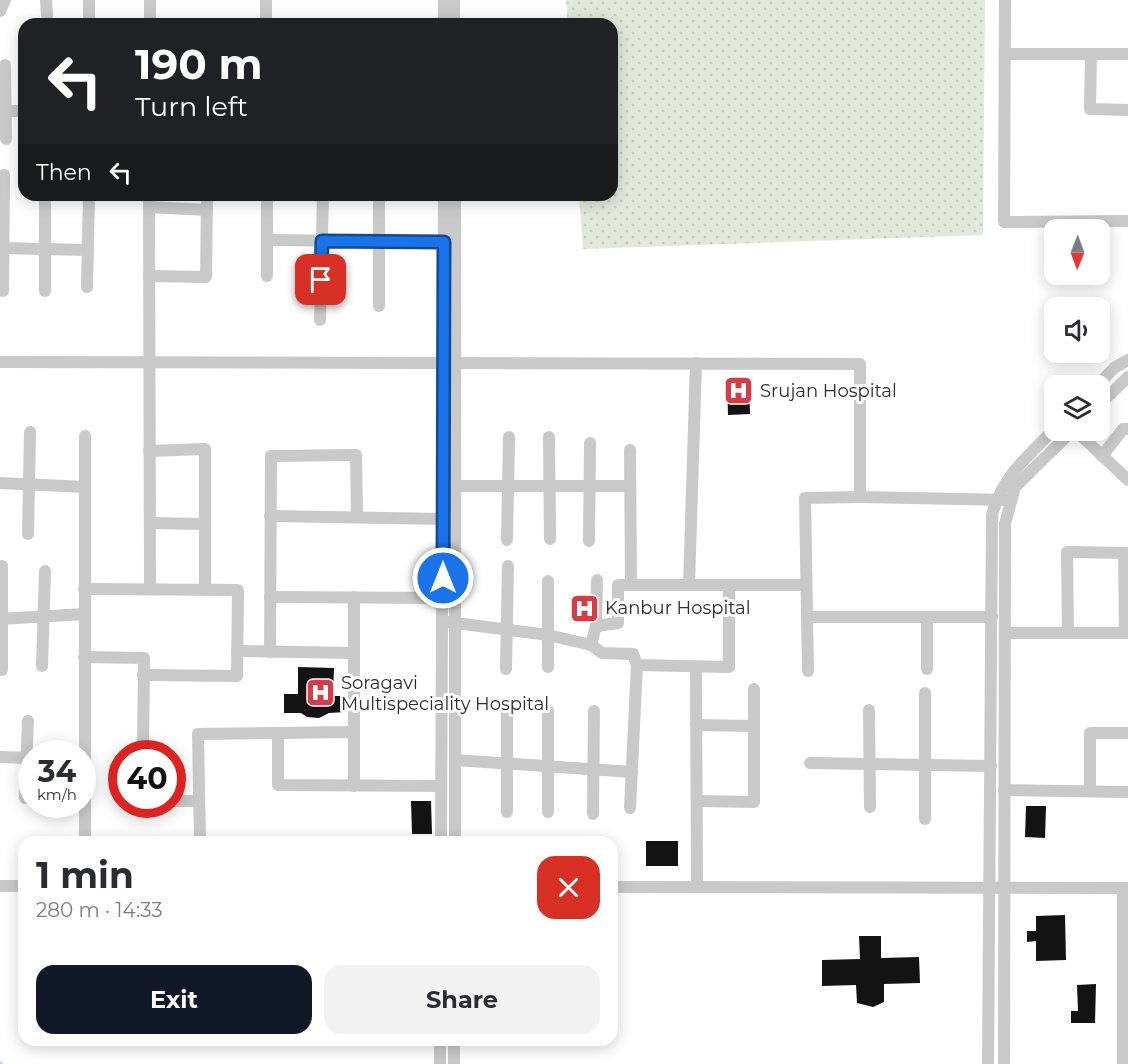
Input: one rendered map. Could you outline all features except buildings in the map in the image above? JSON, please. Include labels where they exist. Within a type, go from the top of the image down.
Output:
[{"type":"street","points":[[0,11],[5,0]]},
{"type":"street","points":[[46,0],[47,15]]},
{"type":"street","points":[[89,0],[89,18]]},
{"type":"street","points":[[150,0],[150,18]]},
{"type":"street","points":[[266,0],[266,18]]},
{"type":"street","points":[[444,0],[444,18]]},
{"type":"street","points":[[454,0],[454,18]]},
{"type":"street","points":[[1005,0],[1004,222],[1128,221]]},
{"type":"street","points":[[1005,54],[1128,54]]},
{"type":"street","points":[[1091,54],[1090,109],[1128,110]]},
{"type":"street","points":[[5,65],[3,111],[6,139]]},
{"type":"street","points":[[3,291],[4,175]]},
{"type":"street","points":[[45,201],[45,291]]},
{"type":"street","points":[[87,287],[89,201]]},
{"type":"street","points":[[150,589],[149,201],[207,210]]},
{"type":"street","points":[[149,276],[206,277],[207,201]]},
{"type":"street","points":[[267,201],[267,276]]},
{"type":"street","points":[[320,320],[323,201]]},
{"type":"street","points":[[379,201],[379,306]]},
{"type":"street","points":[[444,201],[456,486],[455,836]]},
{"type":"street","points":[[441,836],[444,519],[455,201]]},
{"type":"street","points":[[267,240],[444,242]]},
{"type":"street","points":[[2,248],[88,250]]},
{"type":"street","points":[[1107,375],[1128,360]]},
{"type":"street","points":[[0,362],[860,364],[860,497]]},
{"type":"street","points":[[689,585],[696,363]]},
{"type":"street","points":[[1110,394],[1128,377]]},
{"type":"street","points":[[1102,456],[1123,429],[1128,429]]},
{"type":"street","points":[[28,534],[30,432]]},
{"type":"street","points":[[84,740],[85,436]]},
{"type":"street","points":[[507,540],[509,437]]},
{"type":"street","points":[[549,437],[550,539]]},
{"type":"street","points":[[988,1064],[992,515],[996,500],[1007,478],[1044,439]]},
{"type":"street","points":[[1004,1064],[1005,524],[1015,487],[1063,441]]},
{"type":"street","points":[[1086,441],[1128,480]]},
{"type":"street","points":[[589,541],[590,442]]},
{"type":"street","points":[[149,451],[205,449],[205,590]]},
{"type":"street","points":[[630,450],[631,585]]},
{"type":"street","points":[[270,652],[271,456],[356,455],[357,517]]},
{"type":"street","points":[[0,483],[85,487]]},
{"type":"street","points":[[456,486],[630,486]]},
{"type":"street","points":[[808,670],[805,498],[1010,500]]},
{"type":"street","points":[[270,516],[444,519]]},
{"type":"street","points":[[150,523],[205,524]]},
{"type":"street","points":[[1005,633],[1068,633],[1126,633],[1126,553],[1067,552],[1068,633]]},
{"type":"street","points":[[2,566],[2,670]]},
{"type":"street","points":[[506,669],[508,566]]},
{"type":"street","points":[[42,666],[45,571]]},
{"type":"street","points":[[591,645],[596,626],[597,580]]},
{"type":"street","points":[[548,581],[548,667]]},
{"type":"street","points":[[596,626],[618,624],[618,585],[806,585]]},
{"type":"street","points":[[637,665],[729,667],[729,585]]},
{"type":"street","points":[[84,589],[238,590],[237,676],[143,675]]},
{"type":"street","points":[[270,597],[443,598]]},
{"type":"street","points":[[354,597],[354,786]]},
{"type":"street","points":[[1,618],[84,614]]},
{"type":"street","points":[[807,617],[992,617]]},
{"type":"street","points":[[927,617],[927,669]]},
{"type":"street","points":[[443,622],[548,635],[591,645],[602,653],[633,654],[637,665],[630,808]]},
{"type":"street","points":[[237,651],[354,653]]},
{"type":"street","points":[[84,657],[144,658],[143,740]]},
{"type":"street","points":[[696,667],[697,887]]},
{"type":"street","points":[[697,801],[754,802],[754,689]]},
{"type":"street","points":[[925,693],[925,819]]},
{"type":"street","points":[[507,704],[507,812]]},
{"type":"street","points":[[869,710],[870,807]]},
{"type":"street","points":[[548,711],[548,812]]},
{"type":"street","points":[[593,814],[594,711]]},
{"type":"street","points":[[27,721],[28,740]]},
{"type":"street","points":[[696,725],[754,726]]},
{"type":"street","points":[[200,836],[198,734],[354,732]]},
{"type":"street","points":[[278,733],[278,785],[441,786]]},
{"type":"street","points":[[1090,791],[1090,733],[1128,733]]},
{"type":"street","points":[[0,757],[18,758]]},
{"type":"street","points":[[455,760],[632,772]]},
{"type":"street","points":[[810,763],[991,766]]},
{"type":"street","points":[[1004,790],[1128,792]]},
{"type":"street","points":[[186,801],[199,801]]},
{"type":"street","points":[[85,818],[85,836]]},
{"type":"street","points":[[0,886],[18,886]]},
{"type":"street","points":[[618,887],[1125,888],[1124,1064]]},
{"type":"street","points":[[440,1046],[440,1064]]},
{"type":"street","points":[[454,1046],[454,1064]]},
{"type":"shaded area","points":[[566,0],[985,0],[983,235],[583,249],[579,201],[618,201],[618,18],[568,18]]},
{"type":"place","name":"Srujan Hospital","points":[[739,391]]},
{"type":"place","name":"Kanbur Hospital","points":[[584,608]]},
{"type":"place","name":"Soragavi Multispeciality Hospital","points":[[320,693]]},
{"type":"route","points":[[321,280],[322,241],[444,242],[443,578]]}]
